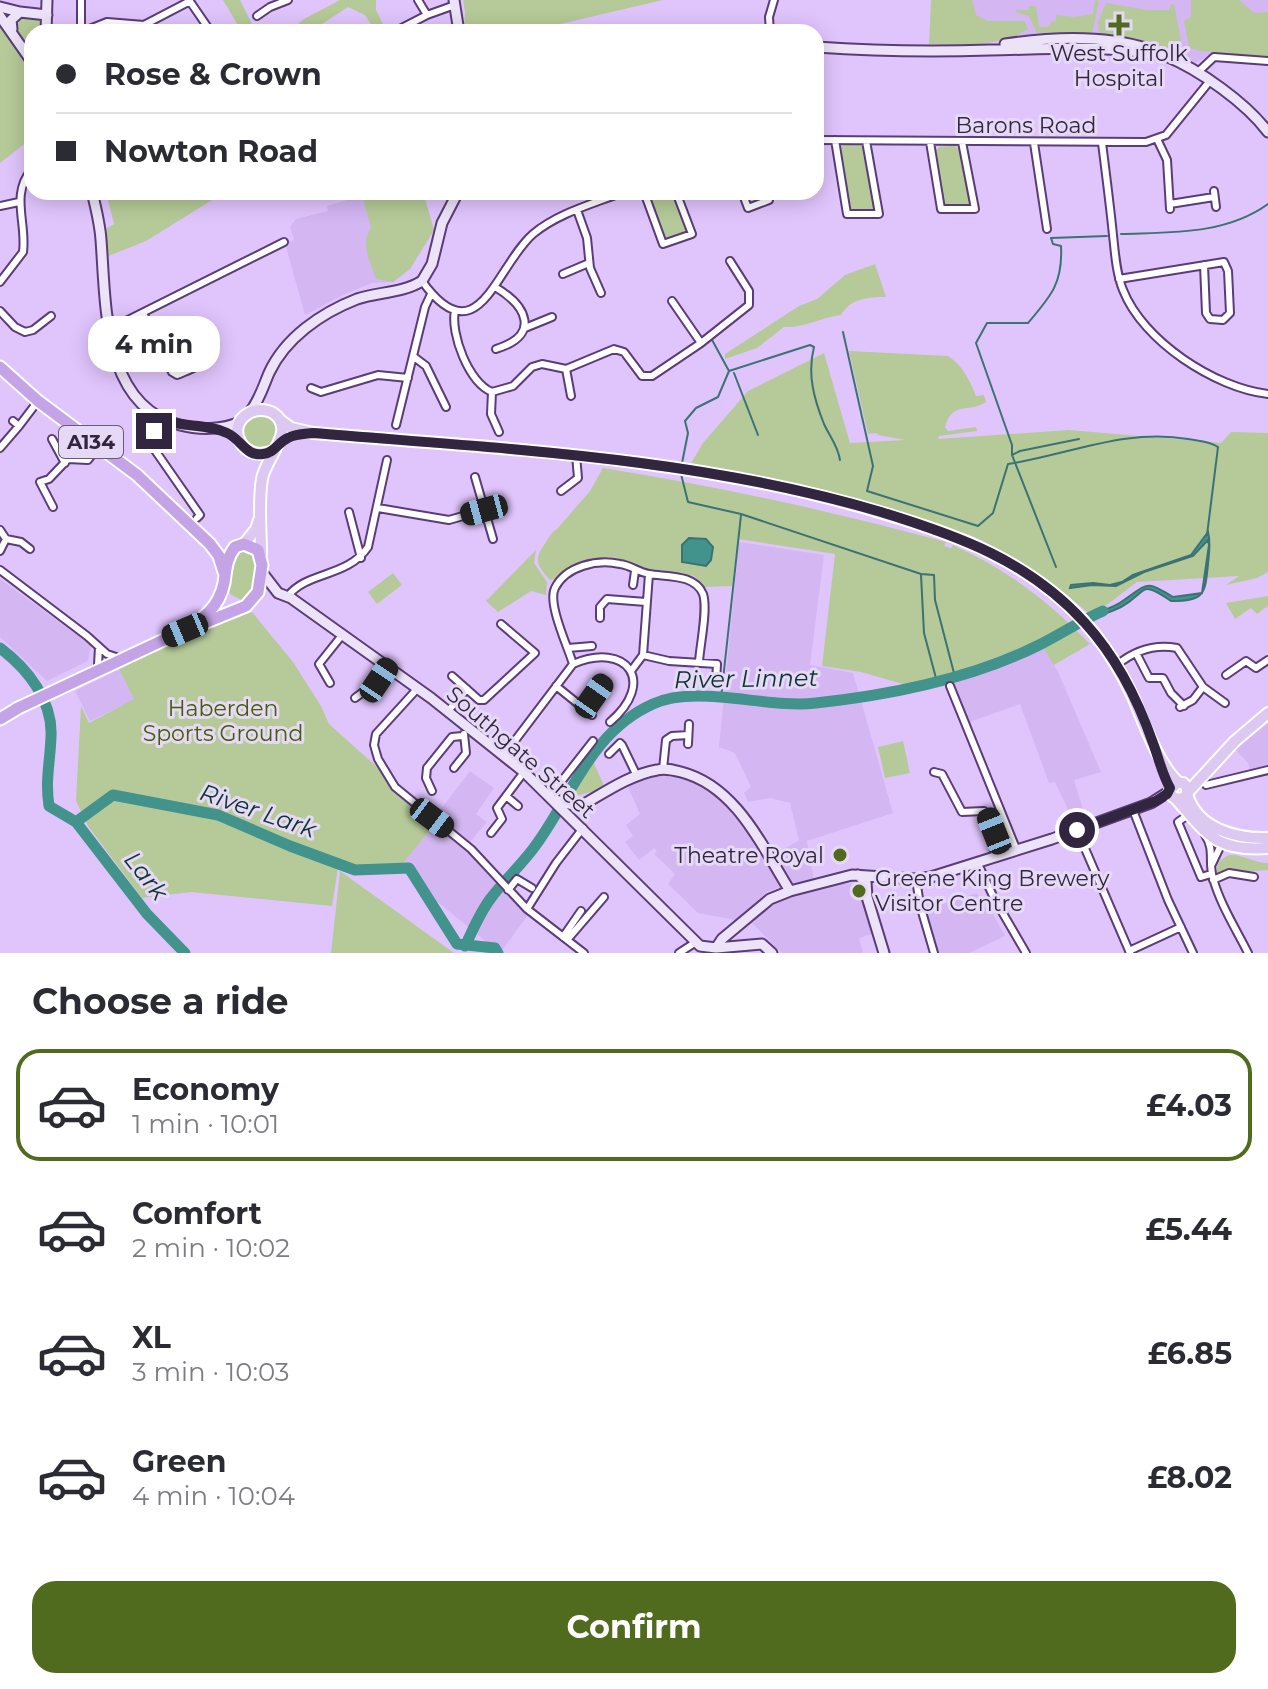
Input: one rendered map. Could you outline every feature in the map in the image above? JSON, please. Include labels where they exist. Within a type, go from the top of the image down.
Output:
[{"type":"highway","name":"A134","points":[[0,367],[38,401],[137,475],[182,517],[216,552],[224,577]]},
{"type":"highway","name":"A134","points":[[182,517],[219,543],[239,545]]},
{"type":"highway","points":[[0,718],[185,630],[229,615],[254,599],[261,571],[261,554],[254,547],[239,545],[209,614],[185,630]]},
{"type":"highway","points":[[224,577],[230,599],[239,603],[254,599]]},
{"type":"highway","points":[[51,692],[98,665],[170,637]]},
{"type":"main road","points":[[261,481],[238,437],[240,422],[250,412],[258,410],[276,417],[291,428],[313,433],[576,455],[681,468],[836,499],[970,541],[1024,572],[1063,600],[1088,626],[1117,665],[1188,815],[1204,833],[1222,843],[1245,848],[1268,848]]},
{"type":"main road","points":[[261,554],[261,481],[265,464],[278,446],[283,431],[276,417]]},
{"type":"main road","points":[[245,448],[267,454],[290,436],[313,433]]},
{"type":"main road","points":[[239,545],[256,529],[261,514]]},
{"type":"main road","points":[[1178,791],[1268,713]]},
{"type":"main road","points":[[1178,791],[1206,820],[1232,836],[1268,838]]},
{"type":"street","points":[[46,24],[47,0]]},
{"type":"street","points":[[81,0],[82,24]]},
{"type":"street","points":[[257,16],[269,3],[288,0]]},
{"type":"street","points":[[418,0],[427,15]]},
{"type":"street","points":[[769,24],[774,0]]},
{"type":"street","points":[[146,24],[189,1],[205,24]]},
{"type":"street","points":[[410,24],[454,3],[458,24]]},
{"type":"street","points":[[0,7],[47,15]]},
{"type":"street","points":[[15,36],[11,20],[20,12]]},
{"type":"street","points":[[0,16],[24,46]]},
{"type":"street","points":[[102,24],[132,24]]},
{"type":"street","points":[[824,47],[974,50],[1033,40],[1135,44],[1169,57],[1197,73],[1240,103],[1268,132]]},
{"type":"street","points":[[1197,73],[1214,57],[1268,61]]},
{"type":"street","points":[[1209,82],[1172,128],[1157,139],[1167,160],[1170,206],[1214,194],[1216,207]]},
{"type":"street","name":"Barons Road","points":[[824,140],[1102,143],[1157,139]]},
{"type":"street","points":[[835,140],[843,214],[882,214],[866,141]]},
{"type":"street","points":[[930,142],[938,209],[977,209],[962,142]]},
{"type":"street","points":[[1034,143],[1049,224]]},
{"type":"street","points":[[1102,143],[1119,279],[1135,312],[1189,364],[1226,384],[1268,394]]},
{"type":"street","points":[[0,282],[23,252],[19,202],[24,181]]},
{"type":"street","points":[[94,200],[100,231],[108,330],[119,367],[133,391],[160,419],[187,427],[227,428],[240,422]]},
{"type":"street","points":[[250,412],[266,385],[268,375],[296,335],[320,317],[360,298],[422,281],[432,264],[442,223],[454,200]]},
{"type":"street","points":[[422,281],[431,294],[455,310],[463,311],[483,303],[512,257],[533,234],[545,225],[603,200]]},
{"type":"street","points":[[646,200],[660,245],[694,233],[680,200]]},
{"type":"street","points":[[743,200],[745,210],[765,200]]},
{"type":"street","points":[[0,206],[19,202]]},
{"type":"street","points":[[577,210],[587,238],[589,263],[601,293]]},
{"type":"street","points":[[108,330],[284,242]]},
{"type":"street","points":[[455,310],[454,331],[473,377],[485,390],[492,392],[513,386],[532,367],[542,364],[566,369],[618,349],[624,352],[642,376],[648,377],[701,343],[750,303],[749,291],[730,261]]},
{"type":"street","points":[[1119,279],[1221,261],[1227,265],[1230,313],[1223,320],[1210,319],[1206,313],[1204,265]]},
{"type":"street","points":[[563,274],[589,263]]},
{"type":"street","points":[[495,287],[516,300],[525,328]]},
{"type":"street","points":[[396,425],[425,307],[431,294]]},
{"type":"street","points":[[672,301],[701,343]]},
{"type":"street","points":[[0,311],[15,327],[25,332],[33,330],[46,317]]},
{"type":"street","points":[[143,313],[172,372],[177,375],[209,359],[214,351]]},
{"type":"street","points":[[496,349],[519,339],[525,328],[552,317]]},
{"type":"street","points":[[111,341],[130,321]]},
{"type":"street","points":[[414,357],[426,366],[446,407]]},
{"type":"street","points":[[566,369],[571,396]]},
{"type":"street","points":[[311,388],[321,392],[378,375],[408,378]]},
{"type":"street","points":[[266,385],[276,417]]},
{"type":"street","points":[[492,392],[489,406],[499,432]]},
{"type":"street","points":[[0,448],[16,423],[38,401]]},
{"type":"street","points":[[160,419],[152,446],[195,506],[200,515],[197,518]]},
{"type":"street","points":[[213,428],[233,436],[245,448]]},
{"type":"street","points":[[52,439],[65,463]]},
{"type":"street","points":[[53,507],[40,482],[49,479],[68,459],[88,460],[98,447]]},
{"type":"street","points":[[561,491],[578,478],[576,455]]},
{"type":"street","points":[[254,599],[283,594],[348,567],[361,558],[368,547],[387,460]]},
{"type":"street","points":[[475,477],[493,539]]},
{"type":"street","points":[[378,508],[449,520],[484,510]]},
{"type":"street","points":[[349,512],[361,558]]},
{"type":"street","points":[[0,530],[6,539],[21,542],[30,549]]},
{"type":"street","points":[[0,551],[6,539]]},
{"type":"street","points":[[573,664],[552,602],[555,588],[577,568],[603,562],[623,564],[649,574],[690,580],[697,585],[703,595],[697,673]]},
{"type":"street","points":[[0,570],[107,654],[116,657]]},
{"type":"street","name":"Southgate Street","points":[[261,571],[283,594],[388,666],[448,711],[466,732],[504,755],[524,772],[696,942],[703,947],[721,947]]},
{"type":"street","points":[[633,585],[635,571]]},
{"type":"street","points":[[631,671],[643,655],[649,574]]},
{"type":"street","points":[[600,618],[600,607],[607,599],[646,602]]},
{"type":"street","points":[[452,676],[479,700],[486,700],[510,674],[525,665],[535,653],[501,624]]},
{"type":"street","points":[[330,683],[319,664],[343,634]]},
{"type":"street","points":[[568,648],[592,646]]},
{"type":"street","points":[[98,665],[99,647]]},
{"type":"street","points":[[1117,665],[1136,653],[1161,647],[1177,648],[1203,687],[1225,703]]},
{"type":"street","points":[[1136,653],[1149,678],[1163,678],[1182,707],[1203,691],[1203,687]]},
{"type":"street","points":[[643,655],[669,661],[717,664],[716,682]]},
{"type":"street","points":[[504,755],[573,664],[587,658],[604,656],[618,660],[631,671],[635,682],[629,703],[610,722]]},
{"type":"street","points":[[1226,675],[1246,661],[1256,668],[1268,660]]},
{"type":"street","points":[[355,698],[379,680],[388,666]]},
{"type":"street","points":[[584,709],[603,682]]},
{"type":"street","points":[[556,686],[592,715]]},
{"type":"street","points":[[950,686],[1017,851]]},
{"type":"street","points":[[417,689],[379,729],[374,739],[382,769],[395,787],[471,849],[527,909],[584,953]]},
{"type":"street","points":[[448,711],[467,689]]},
{"type":"street","points":[[688,744],[689,724]]},
{"type":"street","points":[[432,791],[426,778],[427,768],[452,737],[466,732],[467,750],[454,768]]},
{"type":"street","points":[[663,769],[666,740],[672,736],[688,735]]},
{"type":"street","points":[[593,741],[557,802],[579,807],[637,776],[663,769],[694,776],[720,791],[736,806],[790,891]]},
{"type":"street","points":[[609,754],[620,743],[637,776]]},
{"type":"street","points":[[1206,785],[1238,780],[1268,770]]},
{"type":"street","points":[[491,833],[502,819],[497,808],[524,772]]},
{"type":"street","points":[[934,772],[942,774],[962,812],[984,811],[987,814],[994,831],[991,842],[996,858]]},
{"type":"street","points":[[721,947],[745,919],[770,899],[790,891],[879,876],[916,879],[978,864],[1133,810],[1178,791]]},
{"type":"street","points":[[506,796],[518,806]]},
{"type":"street","points":[[527,909],[580,825],[579,807]]},
{"type":"street","points":[[1133,810],[1168,900],[1193,953]]},
{"type":"street","points":[[1188,815],[1178,822],[1201,877],[1229,873],[1254,877]]},
{"type":"street","points":[[1206,820],[1209,829],[1220,835],[1222,843],[1212,874]]},
{"type":"street","points":[[1077,830],[1128,952],[1181,927]]},
{"type":"street","points":[[1204,833],[1213,849],[1212,874],[1248,953]]},
{"type":"street","points":[[1217,857],[1245,848]]},
{"type":"street","points":[[978,864],[1026,953]]},
{"type":"street","points":[[508,890],[517,879],[532,888]]},
{"type":"street","points":[[862,879],[884,953]]},
{"type":"street","points":[[916,879],[934,953]]},
{"type":"street","points":[[565,939],[604,897]]},
{"type":"street","points":[[565,939],[581,911]]},
{"type":"street","points":[[679,953],[696,942]]},
{"type":"street","points":[[721,947],[762,944],[772,953]]},
{"type":"shaded area","name":"West Suffolk Hospital","points":[[964,0],[1268,0],[1268,58],[1211,54],[1194,64],[1136,39],[1099,34],[1024,36],[973,46]]},
{"type":"shaded area","points":[[347,200],[425,200],[434,230],[410,269],[393,282],[372,283],[305,315],[285,243],[294,240],[290,227],[296,219],[328,211],[327,206]]},
{"type":"shaded area","points":[[1208,532],[1209,545],[1208,540],[1193,556],[1144,572],[1116,586],[1070,588],[1071,585],[1122,582],[1133,575],[1191,555]]},
{"type":"shaded area","points":[[689,538],[706,539],[713,547],[711,560],[706,566],[682,562],[682,545]]},
{"type":"shaded area","points":[[739,542],[824,555],[810,665],[853,673],[893,813],[807,841],[814,881],[797,886],[784,875],[773,856],[799,840],[790,803],[770,798],[748,802],[744,793],[751,787],[735,753],[719,747]]},
{"type":"shaded area","points":[[1209,545],[1206,582],[1202,592]]},
{"type":"shaded area","points":[[0,579],[91,645],[88,661],[47,681],[0,637]]},
{"type":"shaded area","points":[[1148,586],[1173,597],[1202,593],[1191,599],[1171,601],[1148,589],[1117,609],[1092,618],[1089,615],[1116,605]]},
{"type":"shaded area","points":[[1040,640],[1059,674],[1101,772],[1074,780],[1085,816],[1073,820],[1055,782],[1049,783],[1020,704],[967,723],[951,675]]},
{"type":"shaded area","points":[[119,669],[135,699],[90,721],[75,691]]},
{"type":"shaded area","points":[[1268,723],[1268,766],[1250,770],[1248,763],[1235,749]]},
{"type":"shaded area","points":[[470,771],[494,788],[476,814],[487,822],[469,843],[435,817]]},
{"type":"shaded area","points":[[662,775],[687,777],[713,791],[739,816],[780,888],[768,891],[736,920],[698,913],[668,884],[675,874],[654,854],[657,851],[654,848],[639,860],[625,842],[633,836],[626,825],[640,814],[627,785]]},
{"type":"shaded area","points":[[435,824],[473,856],[528,915],[500,953],[428,894],[413,868],[400,867]]},
{"type":"shaded area","points":[[862,883],[875,933],[859,938],[863,953],[782,953],[749,920],[792,893],[825,885]]},
{"type":"shaded area","points":[[977,893],[985,908],[989,907],[1005,936],[969,953],[938,953],[924,910]]},
{"type":"green space","points":[[223,0],[240,0],[252,24],[237,24]]},
{"type":"green space","points":[[340,0],[376,0],[376,10],[383,24],[371,24],[365,15],[348,7],[322,24],[298,24]]},
{"type":"green space","points":[[463,0],[663,0],[560,24],[464,24]]},
{"type":"green space","points":[[931,0],[972,0],[976,15],[988,21],[1024,21],[1028,29],[993,42],[929,44]]},
{"type":"green space","points":[[1095,0],[1099,1],[1092,34],[1037,33],[1029,16],[1015,12],[1036,6],[1039,27],[1048,27],[1056,21],[1056,15],[1074,17],[1093,14]]},
{"type":"green space","points":[[1191,0],[1239,0],[1254,13],[1268,12],[1268,57],[1189,48],[1184,20],[1191,17]]},
{"type":"green space","points":[[1106,3],[1148,10],[1169,10],[1174,4],[1181,41],[1178,54],[1137,39],[1099,34],[1098,22]]},
{"type":"green space","points":[[21,16],[37,18],[42,24],[24,24],[24,39],[15,29],[14,22]]},
{"type":"green space","points":[[0,25],[24,60],[24,144],[0,163]]},
{"type":"green space","points":[[843,145],[860,145],[865,149],[875,206],[872,211],[849,210],[839,149]]},
{"type":"green space","points":[[954,145],[962,152],[971,201],[967,206],[943,203],[935,152],[939,147]]},
{"type":"green space","points":[[108,200],[212,200],[146,241],[106,257],[104,230],[114,224]]},
{"type":"green space","points":[[363,200],[425,200],[434,230],[410,269],[393,282],[376,279],[367,252],[366,241],[371,228]]},
{"type":"green space","points":[[650,200],[677,200],[687,233],[665,241]]},
{"type":"green space","points":[[875,264],[886,297],[860,300],[849,305],[841,315],[784,327],[757,348],[725,359],[725,354],[799,306],[817,299],[845,275]]},
{"type":"green space","points":[[849,351],[948,356],[958,364],[976,396],[984,395],[986,402],[956,410],[945,427],[948,431],[976,427],[977,431],[939,436],[938,439],[1069,430],[1221,443],[1231,432],[1268,433],[1268,572],[1257,578],[1226,585],[1239,576],[1137,582],[1092,616],[1034,571],[970,535],[785,481],[690,465],[703,443],[748,391],[824,353],[850,443],[905,440],[877,433],[868,434]]},
{"type":"green space","points":[[260,416],[272,421],[277,433],[272,445],[260,450],[248,445],[243,433],[248,421]]},
{"type":"green space","points":[[603,468],[776,500],[946,542],[944,546],[951,548],[953,545],[972,554],[1026,588],[1090,644],[1054,665],[1039,641],[949,675],[906,685],[861,672],[822,666],[835,554],[738,539],[732,586],[703,587],[694,576],[651,570],[608,557],[550,580],[538,563],[541,550],[551,534],[590,491]]},
{"type":"green space","points":[[536,550],[534,563],[547,582],[546,595],[531,591],[498,612],[486,601]]},
{"type":"green space","points":[[245,551],[257,560],[253,593],[241,600],[230,594],[228,577],[236,554]]},
{"type":"green space","points":[[393,573],[402,585],[377,604],[368,592]]},
{"type":"green space","points":[[1268,596],[1268,606],[1257,614],[1251,608],[1235,619],[1226,603]]},
{"type":"green space","name":"Haberden Sports Ground","points":[[252,612],[293,662],[329,724],[376,766],[396,792],[435,824],[400,867],[354,867],[291,845],[290,848],[338,868],[332,906],[191,892],[142,898],[88,826],[76,801],[81,706],[89,723],[134,699],[119,669],[178,639]]},
{"type":"green space","points":[[903,741],[910,773],[885,778],[878,747]]},
{"type":"green space","points":[[592,759],[605,788],[576,796],[570,790]]},
{"type":"green space","points":[[1229,855],[1268,863],[1268,870],[1217,874],[1219,862]]},
{"type":"green space","points":[[340,871],[454,953],[331,953]]},
{"type":"waterway","points":[[1121,234],[1216,227],[1268,204]]},
{"type":"waterway","points":[[1056,567],[1012,455],[1012,445],[976,343],[987,323],[1028,323],[1049,297],[1058,280],[1061,259],[1061,246],[1053,244],[1051,238],[1107,236]]},
{"type":"waterway","points":[[843,332],[873,466],[867,491],[978,526],[993,513],[1008,464],[1119,440],[1142,437],[1188,439],[1218,447],[1207,535]]},
{"type":"waterway","points":[[711,338],[729,371]]},
{"type":"waterway","points":[[682,463],[688,433],[685,421],[696,408],[718,397],[729,371],[810,345],[814,347],[811,377],[815,396],[840,460]]},
{"type":"waterway","points":[[734,373],[758,435]]},
{"type":"waterway","points":[[1012,455],[1079,439]]},
{"type":"waterway","points":[[681,474],[688,502],[741,514],[921,574],[934,575],[935,600],[955,677]]},
{"type":"waterway","points":[[721,698],[741,515]]},
{"type":"waterway","points":[[921,575],[924,633],[937,682]]},
{"type":"waterway","name":"River Linnet","points":[[465,946],[487,903],[533,850],[599,747],[614,730],[653,704],[690,696],[816,703],[901,690],[958,676],[1013,657],[1103,611]]},
{"type":"waterway","name":"River Lark","points":[[0,648],[29,676],[48,711],[51,724],[49,806],[76,822],[113,795],[218,815],[355,870],[409,868],[457,944],[495,948],[498,953]]},
{"type":"waterway","name":"Lark","points":[[76,822],[147,914],[185,953]]},
{"type":"place","name":"West Suffolk Hospital","points":[[1119,25]]},
{"type":"place","name":"Theatre Royal","points":[[840,855]]},
{"type":"place","name":"Greene King Brewery Visitor Centre","points":[[859,891]]},
{"type":"route","points":[[154,431],[160,419],[187,427],[213,428],[233,436],[249,452],[257,455],[275,450],[290,436],[313,433],[645,462],[836,499],[970,541],[1024,572],[1063,600],[1088,626],[1117,665],[1153,742],[1170,791],[1156,801],[1077,830]]}]
